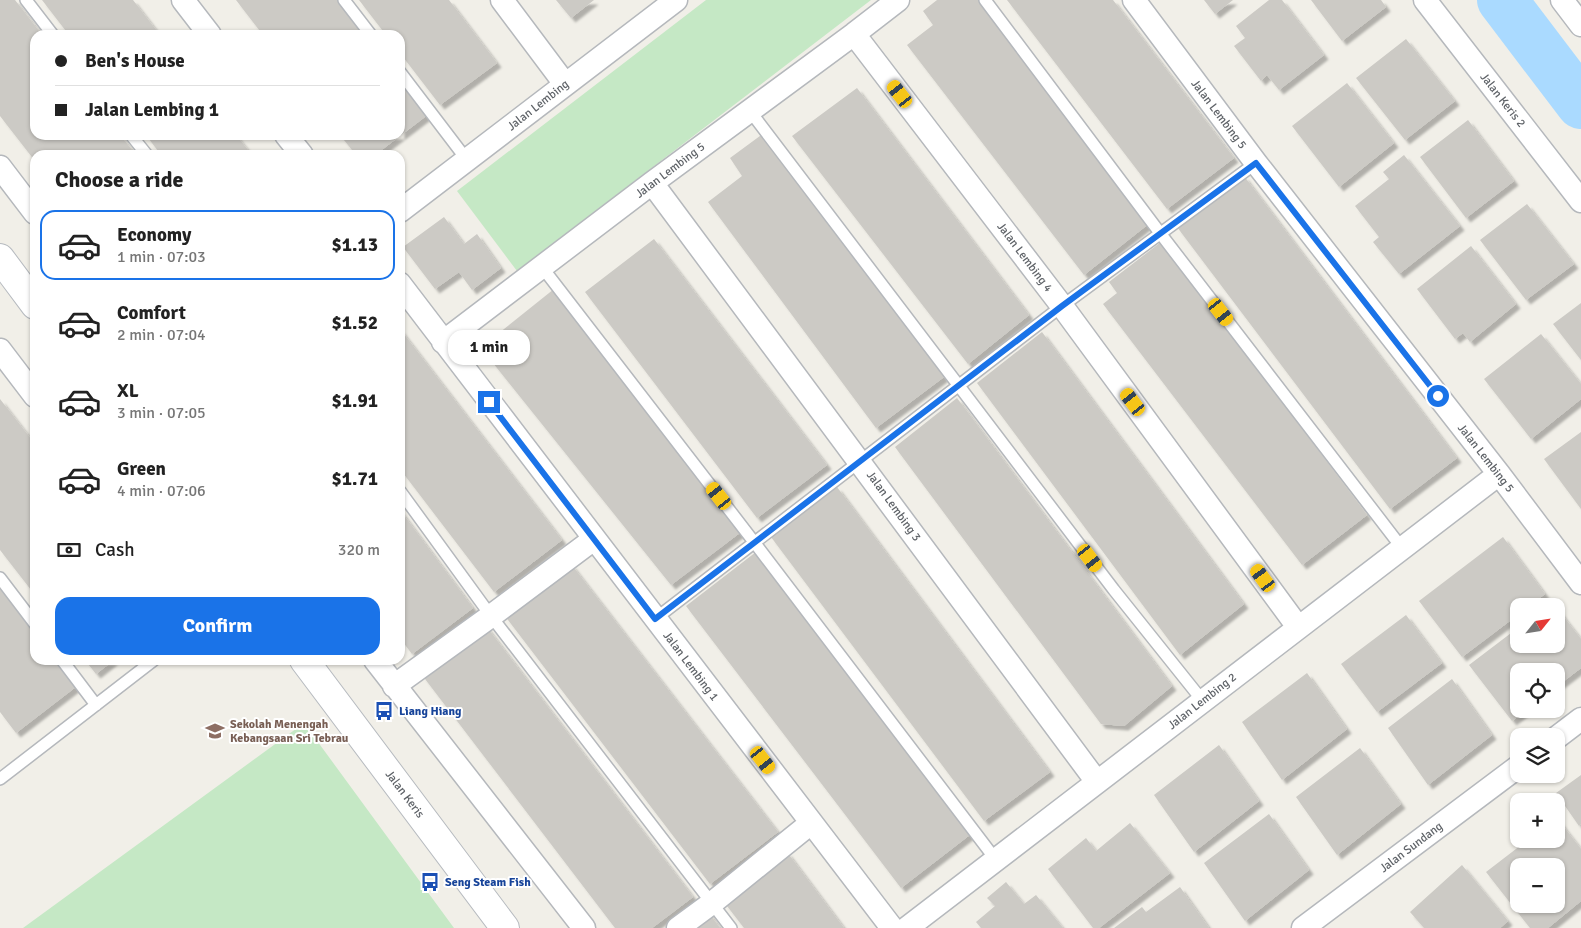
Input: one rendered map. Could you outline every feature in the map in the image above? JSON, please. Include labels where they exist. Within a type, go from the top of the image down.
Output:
[{"type":"street","points":[[183,0],[206,30]]},
{"type":"street","points":[[502,0],[565,84]]},
{"type":"street","name":"Jalan Lembing","points":[[405,207],[675,0]]},
{"type":"street","name":"Jalan Lembing 5","points":[[443,342],[652,183],[898,0]]},
{"type":"street","name":"Jalan Lembing 5","points":[[1134,0],[1256,163],[1499,474],[1581,583]]},
{"type":"street","name":"Jalan Keris 2","points":[[1425,0],[1581,201]]},
{"type":"street","points":[[1562,0],[1581,25]]},
{"type":"street","name":"Jalan Lembing 4","points":[[854,34],[1062,306],[1298,627]]},
{"type":"street","points":[[290,140],[298,150]]},
{"type":"street","points":[[0,167],[30,206]]},
{"type":"street","name":"Jalan Lembing 3","points":[[652,183],[1097,782]]},
{"type":"street","points":[[0,258],[30,298]]},
{"type":"street","name":"Jalan Lembing 1","points":[[405,291],[892,928]]},
{"type":"street","points":[[0,350],[30,389]]},
{"type":"street","name":"Jalan Lembing 2","points":[[907,928],[1499,474]]},
{"type":"street","points":[[394,686],[594,539]]},
{"type":"street","name":"Jalan Keris","points":[[308,665],[505,928]]},
{"type":"street","points":[[379,665],[584,928]]},
{"type":"street","points":[[1565,731],[1581,719]]},
{"type":"street","name":"Jalan Sundang","points":[[1318,924],[1510,773]]},
{"type":"street","points":[[678,928],[811,823]]},
{"type":"lane","points":[[26,0],[49,30]]},
{"type":"lane","points":[[344,0],[367,30]]},
{"type":"lane","points":[[985,0],[1160,233],[1402,548]]},
{"type":"lane","points":[[405,79],[467,160]]},
{"type":"lane","points":[[750,111],[1114,590],[1202,700]]},
{"type":"lane","points":[[135,140],[143,150]]},
{"type":"lane","points":[[655,619],[1062,306],[1256,163]]},
{"type":"lane","points":[[542,267],[996,860]]},
{"type":"lane","points":[[405,498],[491,616],[731,928]]},
{"type":"lane","points":[[0,578],[30,617]]},
{"type":"lane","points":[[66,665],[96,705]]},
{"type":"lane","points":[[0,779],[148,665]]},
{"type":"green space","points":[[706,0],[871,0],[517,271],[457,191]]},
{"type":"green space","points":[[304,723],[454,928],[23,928]]},
{"type":"building","points":[[0,0],[15,0],[38,30],[30,30],[30,140],[124,140],[132,150],[30,150],[30,155],[0,116]]},
{"type":"building","points":[[42,0],[133,0],[156,30],[65,30]]},
{"type":"building","points":[[236,0],[342,0],[365,30],[259,30]]},
{"type":"building","points":[[359,0],[449,0],[497,63],[440,105],[405,60],[405,30],[382,30]]},
{"type":"building","points":[[556,0],[594,0],[571,18]]},
{"type":"building","points":[[937,0],[979,0],[1151,222],[1084,275],[907,45],[933,25],[923,11]]},
{"type":"building","points":[[1007,0],[1113,0],[1234,158],[1167,209]]},
{"type":"building","points":[[1204,0],[1233,0],[1215,14]]},
{"type":"building","points":[[1269,0],[1282,0],[1324,55],[1279,90],[1267,75],[1261,81],[1234,46],[1245,38],[1236,26]]},
{"type":"building","points":[[1311,0],[1381,0],[1386,7],[1342,41]]},
{"type":"building","points":[[1406,39],[1455,101],[1405,140],[1356,78]]},
{"type":"building","points":[[405,81],[430,113],[405,132]]},
{"type":"building","points":[[1347,83],[1394,143],[1339,187],[1292,126]]},
{"type":"building","points":[[857,88],[1029,315],[968,364],[792,136]]},
{"type":"building","points":[[1468,120],[1514,181],[1466,218],[1420,157]]},
{"type":"building","points":[[764,133],[944,377],[876,428],[708,202],[742,176],[730,158]]},
{"type":"building","points":[[150,140],[240,140],[248,150],[157,150]]},
{"type":"building","points":[[344,140],[395,140],[382,150],[352,150]]},
{"type":"building","points":[[1404,155],[1460,226],[1399,274],[1373,242],[1379,237],[1355,206],[1389,179],[1383,172]]},
{"type":"building","points":[[1244,176],[1457,458],[1390,509],[1177,227]]},
{"type":"building","points":[[1527,204],[1574,264],[1526,300],[1480,240]]},
{"type":"building","points":[[444,217],[464,244],[477,234],[501,268],[472,290],[459,272],[435,289],[405,250],[405,246]]},
{"type":"building","points":[[654,239],[827,465],[757,518],[585,292]]},
{"type":"building","points":[[1161,242],[1367,515],[1302,565],[1103,304],[1117,293],[1109,282]]},
{"type":"building","points":[[1471,246],[1516,304],[1470,342],[1463,333],[1455,339],[1417,289]]},
{"type":"building","points":[[554,289],[741,532],[671,585],[493,363],[499,333]]},
{"type":"building","points":[[1581,303],[1581,360],[1553,324]]},
{"type":"building","points":[[1042,332],[1244,604],[1180,655],[977,383]]},
{"type":"building","points":[[1541,334],[1581,384],[1581,399],[1531,439],[1484,379]]},
{"type":"building","points":[[405,336],[562,540],[494,592],[405,476]]},
{"type":"building","points":[[957,398],[1172,686],[1124,726],[1101,724],[895,447]]},
{"type":"building","points":[[0,399],[30,438],[30,589],[0,550]]},
{"type":"building","points":[[1581,432],[1581,509],[1544,459]]},
{"type":"building","points":[[837,487],[1050,772],[984,821],[771,537]]},
{"type":"building","points":[[405,517],[473,608],[412,654],[405,645]]},
{"type":"building","points":[[1503,537],[1545,594],[1540,598],[1510,598],[1510,621],[1462,657],[1419,601]]},
{"type":"building","points":[[756,552],[971,834],[901,888],[686,606]]},
{"type":"building","points":[[571,564],[778,832],[710,884],[505,616]]},
{"type":"building","points":[[0,587],[30,626],[30,665],[61,665],[77,686],[16,733],[0,712]]},
{"type":"building","points":[[1406,615],[1442,663],[1377,712],[1341,664]]},
{"type":"building","points":[[1565,619],[1581,639],[1581,668],[1565,680],[1565,663],[1510,663],[1510,718],[1516,718],[1512,721],[1469,665],[1510,634],[1510,653],[1565,653]]},
{"type":"building","points":[[486,626],[693,897],[652,928],[615,928],[422,675]]},
{"type":"building","points":[[89,665],[108,665],[96,674]]},
{"type":"building","points":[[1307,673],[1347,729],[1282,780],[1242,722]]},
{"type":"building","points":[[1452,679],[1492,735],[1428,785],[1388,728]]},
{"type":"building","points":[[1219,745],[1259,801],[1194,852],[1154,795]]},
{"type":"building","points":[[1360,748],[1401,804],[1337,855],[1296,797]]},
{"type":"building","points":[[1581,775],[1581,824],[1579,826],[1565,806],[1565,793],[1556,793]]},
{"type":"building","points":[[1269,814],[1309,870],[1245,921],[1204,863]]},
{"type":"building","points":[[1130,823],[1170,873],[1099,928],[1093,928],[1048,869],[1086,838],[1096,851]]},
{"type":"building","points":[[1565,829],[1581,849],[1581,901],[1548,928],[1530,928],[1518,913],[1565,913],[1565,858],[1510,858],[1510,903],[1486,872],[1517,848],[1565,848]]},
{"type":"building","points":[[787,852],[844,928],[744,928],[724,902]]},
{"type":"building","points":[[1462,865],[1508,921],[1500,928],[1424,928],[1410,912]]},
{"type":"building","points":[[1006,882],[1024,904],[1036,895],[1063,928],[981,928],[976,922],[995,906],[987,898]]},
{"type":"building","points":[[1180,887],[1209,928],[1114,928],[1142,907],[1146,912]]},
{"type":"building","points":[[708,912],[720,928],[687,928]]},
{"type":"waterway","points":[[1502,0],[1581,104]]},
{"type":"place","name":"Liang Hiang","points":[[384,711]]},
{"type":"place","name":"Sekolah Menengah Kebangsaan Sri Tebrau","points":[[215,731]]},
{"type":"place","name":"Seng Steam Fish","points":[[430,882]]},
{"type":"route","points":[[489,402],[655,619],[1062,306],[1256,163],[1438,396]]}]
